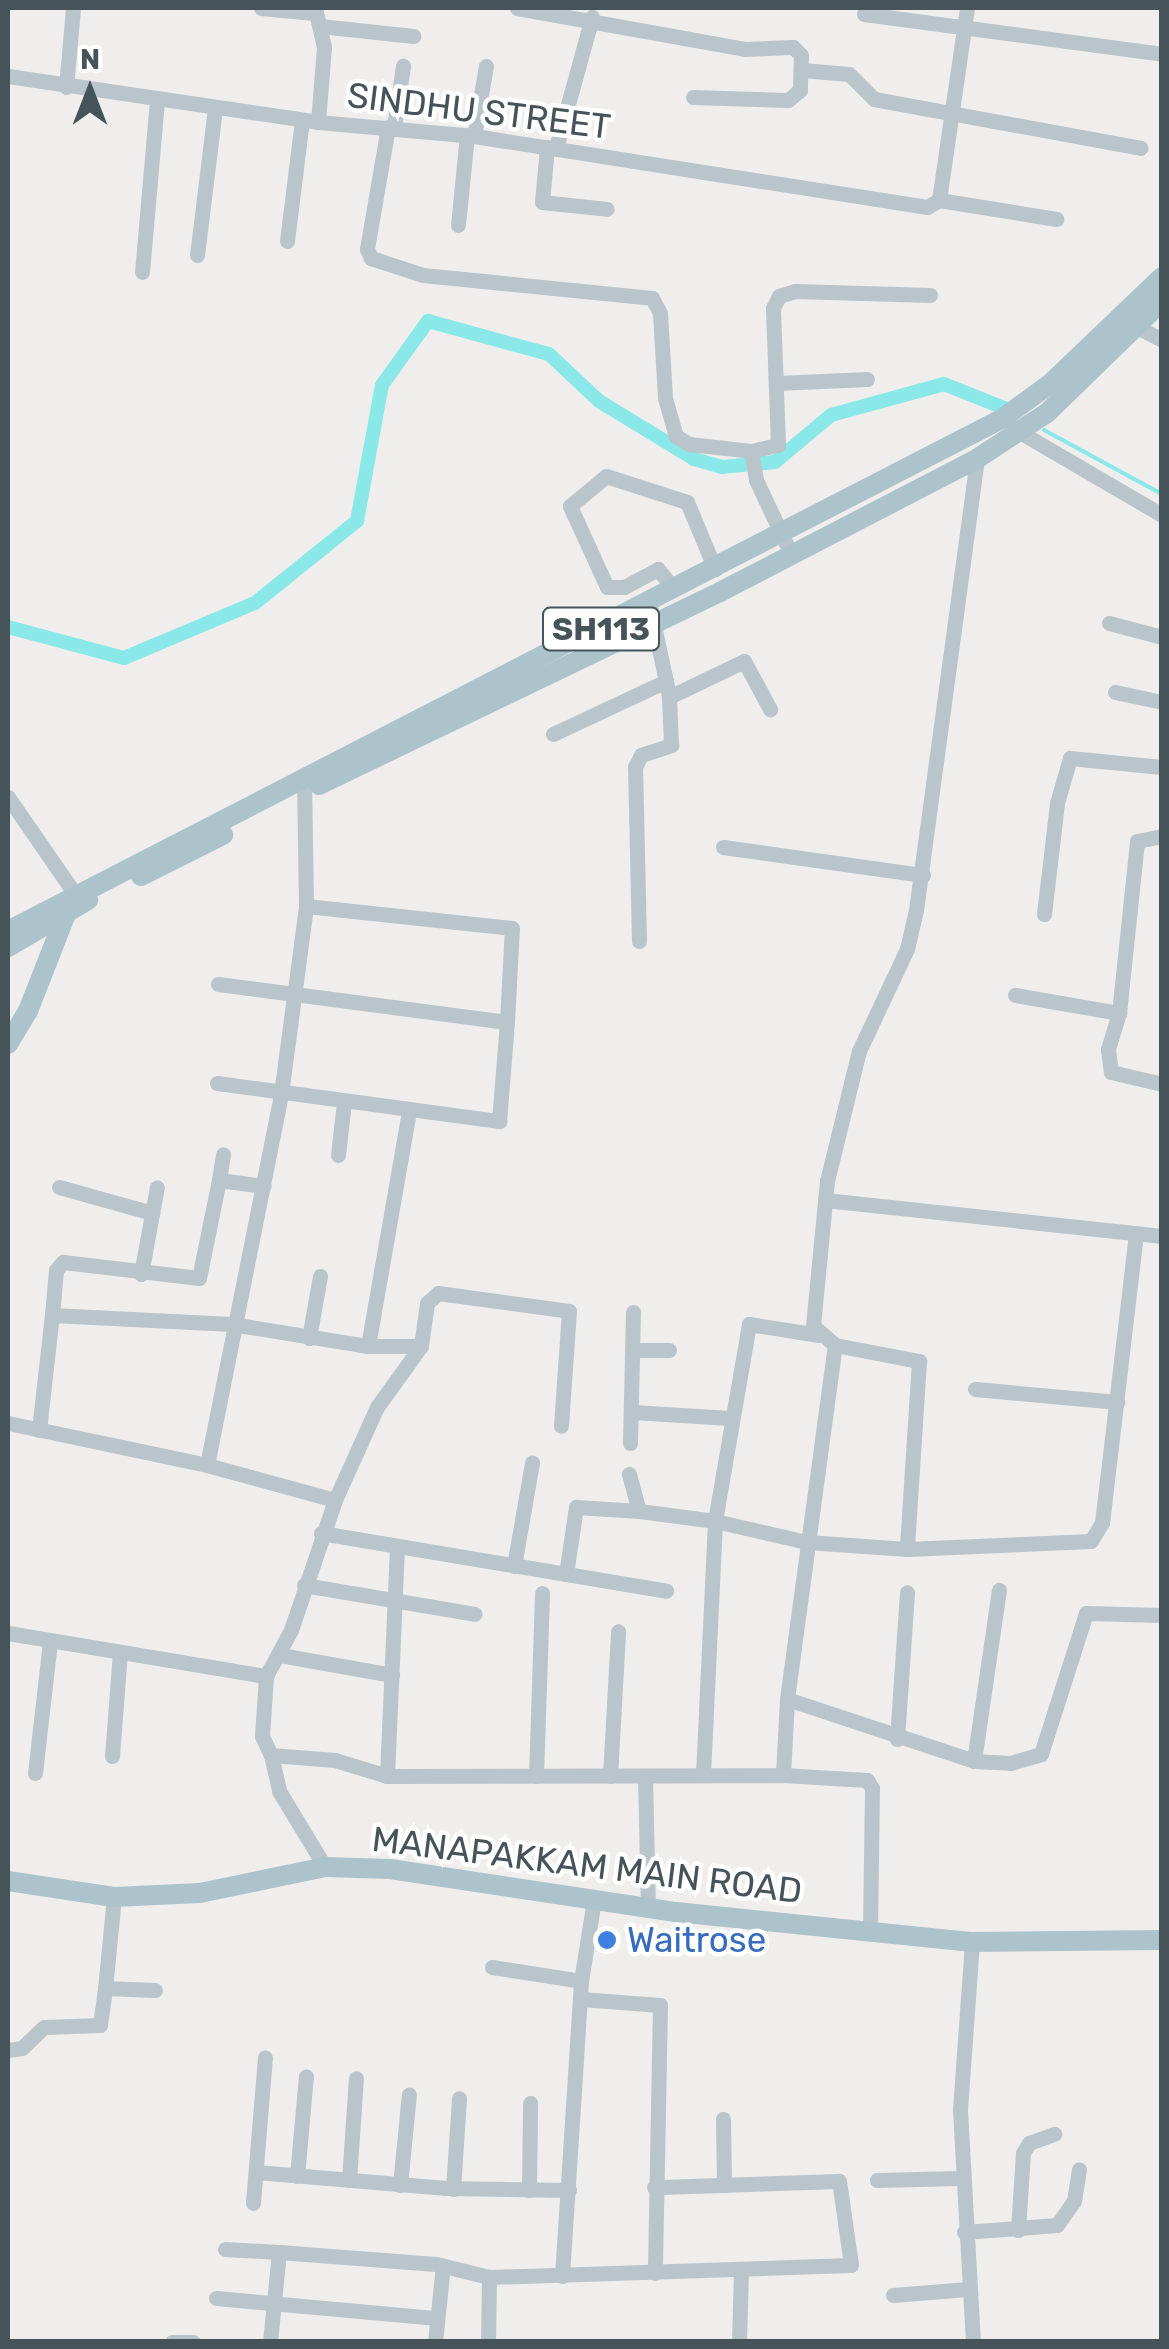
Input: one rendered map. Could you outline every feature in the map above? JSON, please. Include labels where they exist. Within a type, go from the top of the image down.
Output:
[{"type":"main road","name":"SH113","points":[[8,931],[75,894],[654,623],[977,458],[1162,277]]},
{"type":"main road","name":"SH113","points":[[8,947],[783,531],[1011,426],[1137,327],[1162,301]]},
{"type":"main road","points":[[8,1044],[28,1011],[75,894]]},
{"type":"main road","name":"MANAPAKKAM MAIN ROAD","points":[[8,1881],[114,1897],[200,1894],[325,1867],[432,1873],[648,1907],[972,1942],[1162,1940]]},
{"type":"street","points":[[66,87],[73,8]]},
{"type":"street","points":[[261,8],[413,36]]},
{"type":"street","points":[[517,8],[592,18],[744,48],[793,48],[802,70],[800,90],[788,100],[693,96]]},
{"type":"street","points":[[939,200],[967,8]]},
{"type":"street","points":[[864,14],[1162,54]]},
{"type":"street","points":[[287,241],[310,121],[316,16]]},
{"type":"street","points":[[592,18],[552,148],[542,202],[607,209]]},
{"type":"street","points":[[403,66],[367,249],[371,258],[423,275],[652,298],[660,313],[666,398],[676,436],[689,444],[751,454],[778,445],[773,308],[784,292],[930,295]]},
{"type":"street","points":[[458,225],[486,66]]},
{"type":"street","points":[[802,70],[849,74],[874,99],[1140,148]]},
{"type":"street","name":"SINDHU STREET","points":[[8,76],[310,121],[471,135],[927,207],[939,200],[1056,218]]},
{"type":"street","points":[[142,272],[157,100]]},
{"type":"street","points":[[196,255],[215,108]]},
{"type":"street","points":[[1137,327],[1162,340]]},
{"type":"street","points":[[777,383],[867,379]]},
{"type":"street","points":[[1011,426],[1162,515]]},
{"type":"street","points":[[751,454],[756,480],[790,552]]},
{"type":"street","points":[[907,1549],[919,1361],[835,1345],[814,1326],[825,1200],[859,1052],[907,949],[923,874],[977,458]]},
{"type":"street","points":[[674,589],[658,569],[624,587],[607,586],[570,506],[606,476],[687,502],[715,569]]},
{"type":"street","points":[[639,941],[635,767],[641,755],[670,745],[668,689],[649,602]]},
{"type":"street","points":[[1109,624],[1162,637]]},
{"type":"street","points":[[552,734],[747,660],[770,709]]},
{"type":"street","points":[[1115,692],[1162,702]]},
{"type":"street","points":[[1044,914],[1057,803],[1070,758],[1080,754],[1162,767]]},
{"type":"street","points":[[207,1466],[232,1324],[281,1094],[290,990],[306,906],[304,785]]},
{"type":"street","points":[[8,796],[75,894]]},
{"type":"street","points":[[1162,836],[1137,841],[1120,1013],[1108,1049],[1111,1072],[1162,1084]]},
{"type":"street","points":[[723,846],[923,874]]},
{"type":"street","points":[[217,1082],[281,1094],[499,1121],[512,928],[306,906]]},
{"type":"street","points":[[218,984],[290,990],[507,1022]]},
{"type":"street","points":[[1015,995],[1120,1013]]},
{"type":"street","points":[[338,1155],[344,1102]]},
{"type":"street","points":[[368,1346],[410,1110]]},
{"type":"street","points":[[38,1430],[58,1264],[199,1278],[223,1154]]},
{"type":"street","points":[[219,1180],[264,1186]]},
{"type":"street","points":[[59,1186],[152,1213]]},
{"type":"street","points":[[141,1274],[157,1186]]},
{"type":"street","points":[[825,1200],[1162,1236]]},
{"type":"street","points":[[566,1574],[576,1506],[715,1521],[807,1542],[907,1549],[1091,1541],[1102,1522],[1136,1234]]},
{"type":"street","points":[[309,1338],[320,1276]]},
{"type":"street","points":[[325,1867],[279,1792],[262,1736],[266,1676],[280,1655],[321,1533],[377,1407],[420,1346],[427,1303],[438,1293],[563,1308],[572,1322],[561,1426]]},
{"type":"street","points":[[630,1443],[634,1312]]},
{"type":"street","points":[[52,1315],[232,1324],[368,1346],[420,1346]]},
{"type":"street","points":[[703,1775],[715,1521],[749,1324],[820,1335]]},
{"type":"street","points":[[783,1774],[787,1699],[835,1345]]},
{"type":"street","points":[[633,1350],[669,1350]]},
{"type":"street","points":[[975,1388],[1116,1402]]},
{"type":"street","points":[[632,1412],[730,1418]]},
{"type":"street","points":[[8,1423],[207,1466],[335,1500]]},
{"type":"street","points":[[514,1566],[532,1463]]},
{"type":"street","points":[[630,1474],[639,1511]]},
{"type":"street","points":[[321,1533],[666,1592]]},
{"type":"street","points":[[388,1776],[397,1546]]},
{"type":"street","points":[[304,1585],[475,1614]]},
{"type":"street","points":[[974,1761],[999,1590]]},
{"type":"street","points":[[897,1738],[907,1592]]},
{"type":"street","points":[[536,1776],[542,1593]]},
{"type":"street","points":[[787,1699],[974,1761],[1010,1763],[1042,1754],[1086,1612],[1162,1615]]},
{"type":"street","points":[[610,1776],[618,1631]]},
{"type":"street","points":[[8,1633],[266,1676]]},
{"type":"street","points":[[34,1772],[50,1640]]},
{"type":"street","points":[[112,1756],[120,1653]]},
{"type":"street","points":[[280,1655],[392,1676]]},
{"type":"street","points":[[271,1756],[335,1760],[388,1776],[783,1774],[867,1780],[872,1788],[870,1932]]},
{"type":"street","points":[[645,1776],[648,1907]]},
{"type":"street","points":[[8,2050],[22,2048],[44,2026],[100,2024],[114,1897]]},
{"type":"street","points":[[562,2276],[581,1981],[594,1900]]},
{"type":"street","points":[[972,1942],[961,2039],[964,2232],[973,2340]]},
{"type":"street","points":[[492,1967],[581,1981]]},
{"type":"street","points":[[105,1988],[155,1990]]},
{"type":"street","points":[[580,2000],[660,2005],[655,2273]]},
{"type":"street","points":[[254,2202],[265,2057]]},
{"type":"street","points":[[297,2176],[306,2076]]},
{"type":"street","points":[[350,2180],[356,2078]]},
{"type":"street","points":[[400,2184],[409,2094]]},
{"type":"street","points":[[453,2188],[459,2098]]},
{"type":"street","points":[[529,2190],[530,2103]]},
{"type":"street","points":[[724,2120],[724,2184]]},
{"type":"street","points":[[1018,2230],[1023,2153],[1028,2143],[1054,2134]]},
{"type":"street","points":[[964,2232],[1056,2225],[1066,2216],[1078,2169]]},
{"type":"street","points":[[256,2172],[453,2188],[569,2190]]},
{"type":"street","points":[[877,2180],[962,2178]]},
{"type":"street","points":[[225,2249],[443,2265],[489,2277],[851,2265],[839,2181],[654,2186]]},
{"type":"street","points":[[270,2342],[279,2252]]},
{"type":"street","points":[[434,2342],[443,2265]]},
{"type":"street","points":[[739,2342],[742,2269]]},
{"type":"street","points":[[488,2342],[489,2277]]},
{"type":"street","points":[[894,2295],[968,2289]]},
{"type":"street","points":[[216,2298],[437,2318]]},
{"type":"street","points":[[172,2342],[193,2342]]},
{"type":"waterway","points":[[8,627],[124,658],[255,603],[357,521],[382,385],[428,321],[549,354],[599,401],[694,459],[722,467],[775,462],[831,415],[944,384],[1009,410]]},
{"type":"waterway","points":[[1044,430],[1162,494]]},
{"type":"place","name":"Waitrose","points":[[607,1940]]}]
